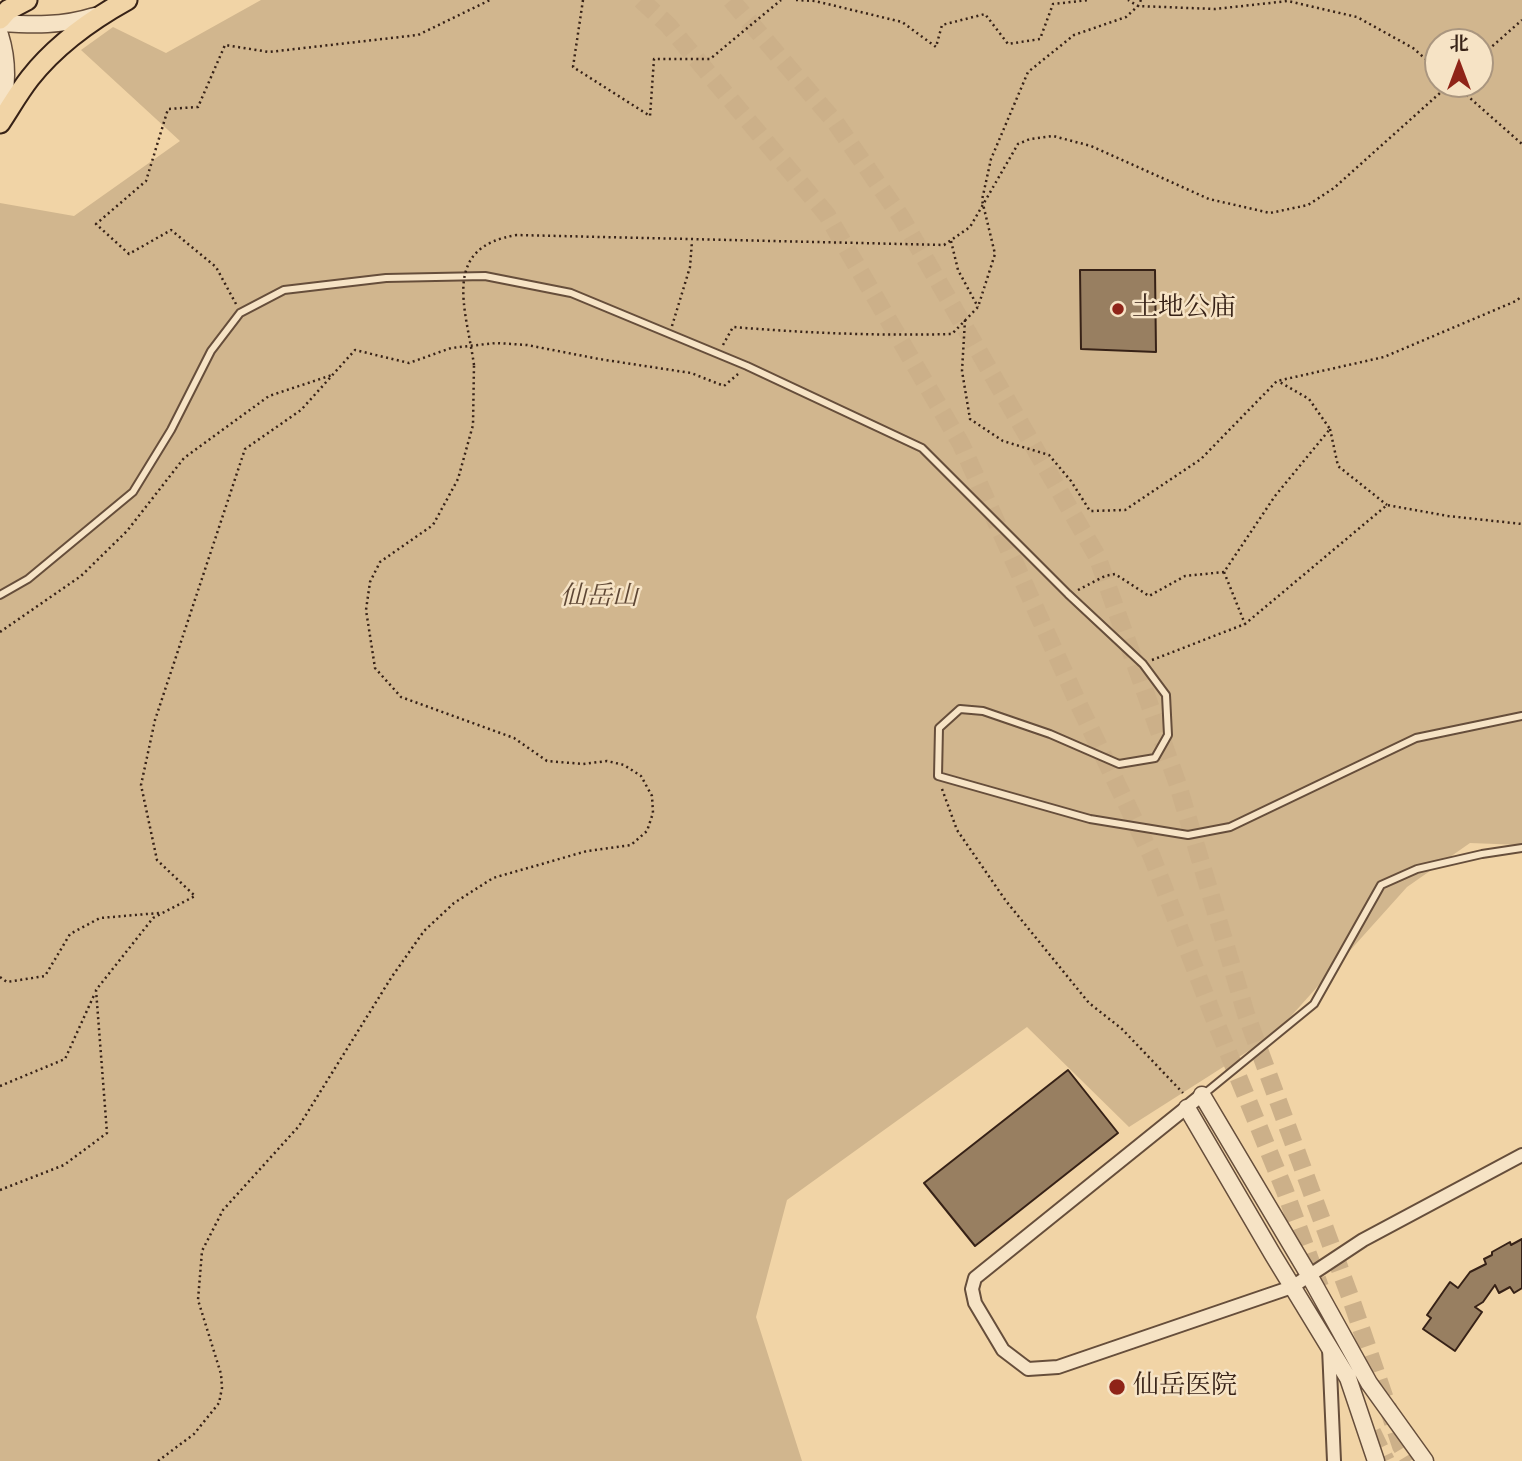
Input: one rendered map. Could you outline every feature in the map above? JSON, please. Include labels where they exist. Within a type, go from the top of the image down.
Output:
[{"type":"main road","points":[[0,21],[8,10],[27,0]]},
{"type":"main road","points":[[0,123],[30,78],[63,44],[103,13],[127,0]]},
{"type":"street","points":[[0,2],[13,0]]},
{"type":"street","points":[[0,21],[40,25],[79,21],[103,13]]},
{"type":"street","points":[[0,35],[5,92],[0,114]]},
{"type":"street","points":[[1194,1102],[1309,1275],[1369,1383],[1425,1461]]},
{"type":"street","points":[[1194,1102],[1292,1287],[1348,1377],[1376,1461]]},
{"type":"street","points":[[1194,1102],[975,1278],[972,1289],[975,1303],[1003,1350],[1028,1369],[1058,1367],[1292,1287],[1363,1240],[1522,1155]]},
{"type":"street","points":[[1329,1348],[1334,1461]]},
{"type":"lane","points":[[0,595],[28,579],[133,492],[171,430],[211,351],[240,313],[284,290],[386,278],[485,276],[571,293],[747,366],[922,449],[1068,594],[1143,664],[1166,695],[1168,735],[1155,758],[1119,764],[1050,734],[983,712],[960,709],[939,728],[938,776],[1090,818],[1188,835],[1230,827],[1416,738],[1522,716]]},
{"type":"lane","points":[[1194,1102],[1314,1004],[1381,885],[1417,869],[1522,848]]},
{"type":"path","points":[[240,313],[216,267],[172,230],[129,254],[96,224],[146,181],[168,109],[198,107],[225,45],[268,52],[418,34],[490,0]]},
{"type":"path","points":[[583,0],[573,67],[650,116],[654,59],[710,59],[781,0]]},
{"type":"path","points":[[796,0],[815,1],[902,22],[936,47],[942,25],[985,13],[1008,44],[1040,39],[1053,4],[1089,0]]},
{"type":"path","points":[[1128,0],[1138,6],[1216,9],[1288,1],[1357,17],[1413,48],[1424,58]]},
{"type":"path","points":[[718,354],[733,327],[877,336],[952,334],[978,307],[995,254],[982,200],[991,159],[1028,72],[1074,34],[1126,17],[1141,0]]},
{"type":"path","points":[[1494,45],[1522,20]]},
{"type":"path","points":[[158,1461],[194,1434],[219,1403],[221,1374],[198,1300],[202,1251],[223,1210],[299,1126],[391,978],[424,931],[454,903],[493,878],[587,851],[631,845],[647,831],[653,813],[652,796],[641,776],[624,765],[607,761],[583,764],[547,761],[514,738],[401,697],[375,668],[366,610],[370,582],[380,562],[433,525],[458,479],[473,425],[474,365],[463,289],[464,268],[485,245],[496,238],[517,235],[944,245],[970,227],[1018,144],[1030,139],[1053,136],[1091,146],[1209,199],[1270,213],[1308,205],[1334,188],[1436,98]]},
{"type":"path","points":[[1468,98],[1522,144]]},
{"type":"path","points":[[669,334],[690,267],[692,241]]},
{"type":"path","points":[[951,241],[958,270],[978,307]]},
{"type":"path","points":[[965,320],[962,371],[970,419],[1003,441],[1049,455],[1072,481],[1090,511],[1125,510],[1201,459],[1278,381],[1384,357],[1516,301],[1522,296]]},
{"type":"path","points":[[0,1086],[65,1059],[96,990],[153,918],[195,896],[157,860],[141,785],[155,720],[245,449],[301,410],[355,350],[409,363],[451,348],[496,343],[527,345],[691,373],[724,386],[747,366]]},
{"type":"path","points":[[0,632],[81,576],[127,531],[184,458],[269,396],[334,374]]},
{"type":"path","points":[[1278,381],[1309,399],[1330,429],[1338,466],[1387,505],[1448,516],[1522,524]]},
{"type":"path","points":[[1224,572],[1275,496],[1330,429]]},
{"type":"path","points":[[1143,664],[1245,624],[1387,505]]},
{"type":"path","points":[[1068,594],[1115,574],[1149,596],[1185,576],[1224,572]]},
{"type":"path","points":[[1224,572],[1245,624]]},
{"type":"path","points":[[938,776],[957,831],[1006,901],[1089,1003],[1122,1029],[1194,1102]]},
{"type":"path","points":[[0,977],[7,982],[45,976],[69,934],[100,918],[162,913]]},
{"type":"path","points":[[0,1190],[64,1165],[107,1133],[96,990]]},
{"type":"green space","name":"仙岳山","points":[[261,0],[1522,0],[1522,845],[1470,843],[1407,887],[1275,1034],[1129,1127],[1027,1027],[787,1200],[756,1317],[802,1461],[0,1461],[0,203],[74,216],[180,141],[81,50],[113,27],[166,53]]},
{"type":"building","name":"土地公庙","points":[[1080,270],[1155,270],[1156,352],[1081,349]]},
{"type":"building","points":[[1068,1070],[1118,1133],[975,1246],[924,1183]]},
{"type":"building","points":[[1522,1239],[1522,1288],[1514,1293],[1510,1287],[1499,1293],[1495,1285],[1483,1302],[1475,1307],[1482,1312],[1455,1351],[1423,1329],[1431,1318],[1427,1315],[1450,1282],[1458,1288],[1470,1272],[1486,1264],[1484,1259],[1492,1255],[1492,1252]]},
{"type":"tunnel","points":[[641,0],[668,25],[827,215],[961,444],[1079,705],[1152,857],[1285,1191],[1320,1287]]},
{"type":"tunnel","points":[[731,0],[835,122],[901,217],[1097,556],[1178,785],[1246,1014],[1352,1302],[1401,1446],[1410,1461]]},
{"type":"tunnel","points":[[1372,1432],[1386,1461]]},
{"type":"place","name":"土地公庙","points":[[1118,309]]},
{"type":"place","name":"仙岳医院","points":[[1117,1387]]}]
